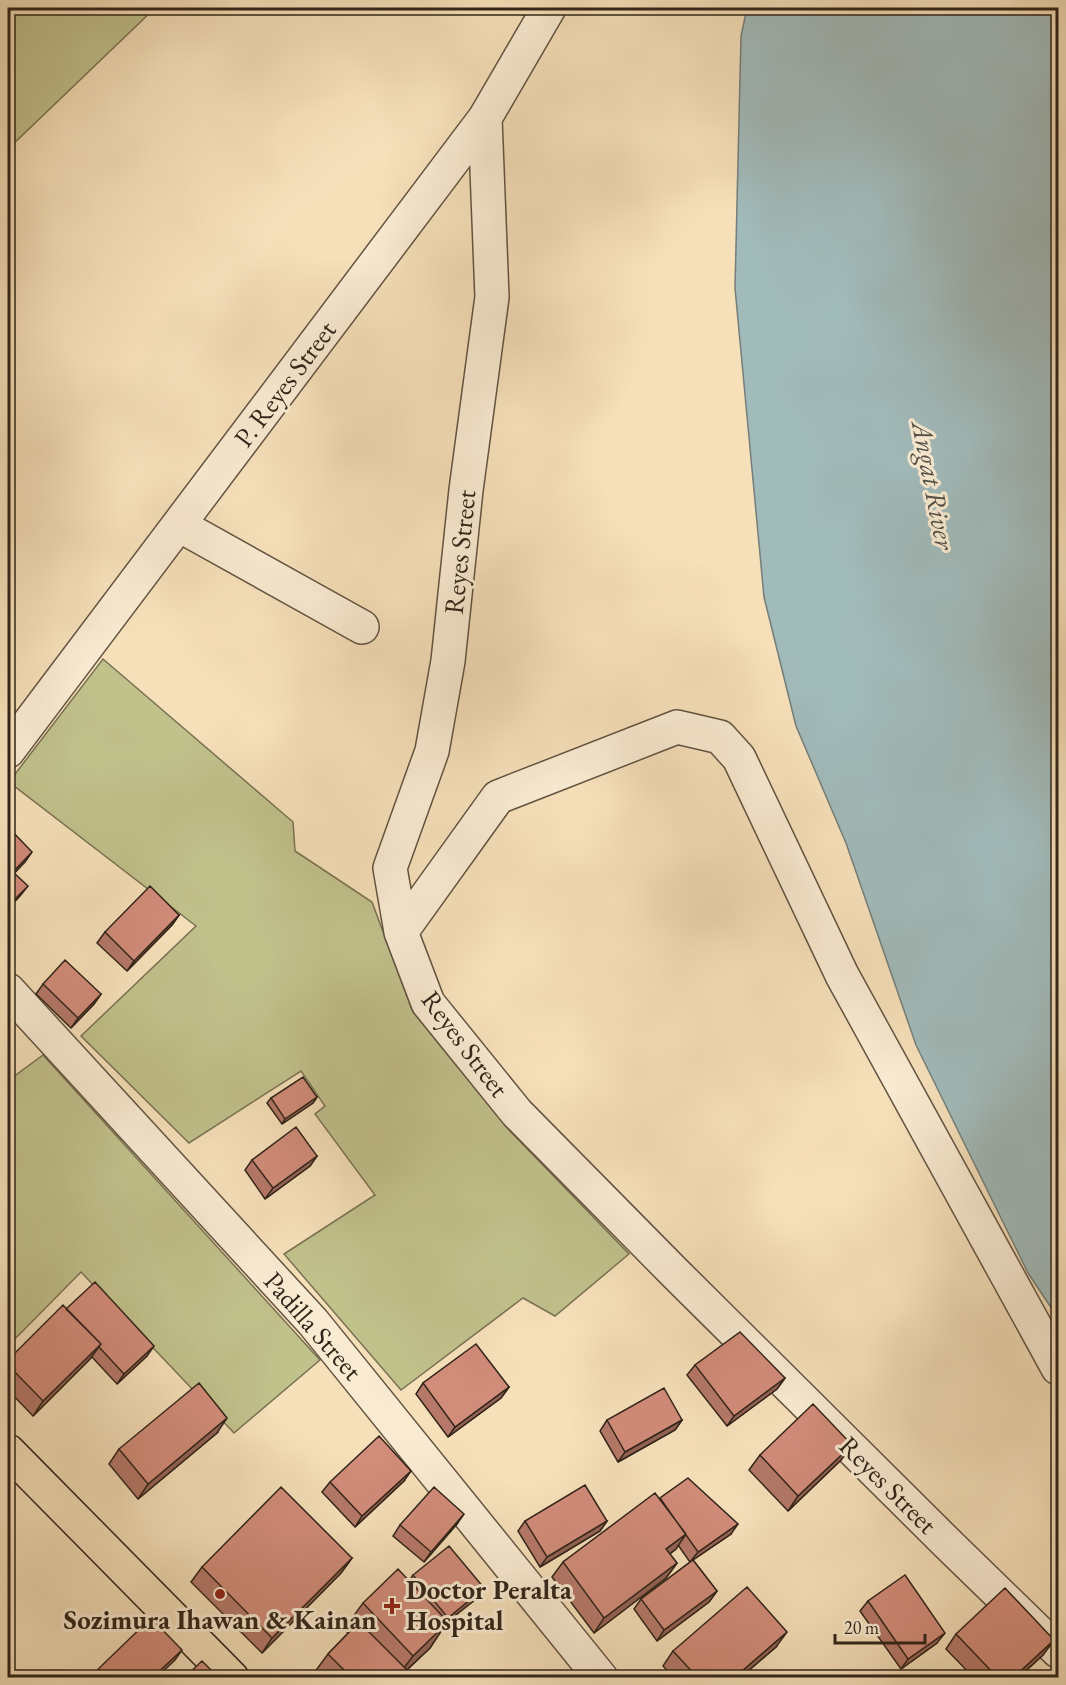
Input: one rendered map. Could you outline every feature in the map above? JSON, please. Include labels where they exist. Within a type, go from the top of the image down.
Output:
[{"type":"main road","points":[[8,1451],[232,1677]]},
{"type":"street","name":"P. Reyes Street","points":[[8,751],[484,118],[549,8]]},
{"type":"street","name":"Reyes Street","points":[[484,118],[492,297],[466,490],[448,661],[432,751],[390,868],[401,932],[428,1003],[517,1113],[690,1289],[1059,1651]]},
{"type":"street","points":[[179,525],[362,627]]},
{"type":"street","points":[[401,932],[498,797],[677,727],[720,737],[739,758],[842,975],[1059,1368]]},
{"type":"street","name":"Padilla Street","points":[[8,990],[313,1322],[601,1677]]},
{"type":"green space","points":[[8,8],[155,8],[8,149]]},
{"type":"green space","points":[[103,659],[293,822],[295,851],[372,902],[413,1012],[509,1130],[629,1254],[555,1316],[523,1298],[401,1390],[284,1254],[375,1195],[315,1114],[325,1106],[301,1071],[189,1143],[81,1036],[196,926],[9,782]]},
{"type":"green space","points":[[43,1055],[320,1360],[234,1433],[81,1272],[8,1346],[8,1081]]},
{"type":"water","name":"Angat River","points":[[747,8],[1058,8],[1058,1318],[1028,1273],[916,1045],[846,843],[796,726],[764,597],[735,288],[741,36]]},
{"type":"building","points":[[8,827],[32,852],[13,872],[28,886],[8,906]]},
{"type":"building","points":[[150,886],[179,915],[134,961],[105,932]]},
{"type":"building","points":[[65,960],[101,994],[78,1018],[43,984]]},
{"type":"building","points":[[303,1077],[317,1097],[285,1119],[271,1098]]},
{"type":"building","points":[[296,1127],[317,1156],[273,1188],[252,1160]]},
{"type":"building","points":[[95,1282],[154,1346],[124,1374],[99,1347],[101,1344],[66,1309]]},
{"type":"building","points":[[63,1305],[101,1344],[43,1401],[8,1365],[8,1360]]},
{"type":"building","points":[[740,1332],[785,1378],[734,1416],[695,1365]]},
{"type":"building","points":[[476,1344],[509,1387],[455,1427],[423,1383]]},
{"type":"building","points":[[199,1383],[227,1418],[148,1484],[119,1449]]},
{"type":"building","points":[[664,1388],[682,1420],[625,1452],[607,1420]]},
{"type":"building","points":[[813,1404],[852,1445],[798,1496],[760,1455]]},
{"type":"building","points":[[379,1436],[411,1471],[362,1516],[330,1482]]},
{"type":"building","points":[[688,1478],[738,1524],[698,1552],[660,1498]]},
{"type":"building","points":[[585,1485],[607,1521],[547,1557],[525,1521]]},
{"type":"building","points":[[281,1487],[352,1558],[272,1638],[202,1567]]},
{"type":"building","points":[[434,1487],[464,1514],[431,1552],[400,1525]]},
{"type":"building","points":[[655,1493],[686,1534],[666,1549],[677,1563],[604,1618],[563,1562]]},
{"type":"building","points":[[449,1546],[484,1588],[448,1618],[413,1575]]},
{"type":"building","points":[[693,1560],[717,1591],[664,1630],[641,1599]]},
{"type":"building","points":[[398,1569],[448,1622],[413,1656],[363,1603]]},
{"type":"building","points":[[905,1575],[945,1633],[908,1659],[868,1601]]},
{"type":"building","points":[[747,1587],[787,1632],[735,1677],[697,1677],[673,1651]]},
{"type":"building","points":[[1005,1588],[1054,1640],[1014,1677],[997,1677],[956,1634]]},
{"type":"building","points":[[151,1618],[182,1650],[153,1677],[91,1676]]},
{"type":"building","points":[[359,1622],[407,1670],[400,1677],[351,1677],[328,1654]]},
{"type":"building","points":[[202,1661],[218,1677],[185,1677]]},
{"type":"place","name":"Sozimura Ihawan & Kainan","points":[[220,1594]]},
{"type":"place","name":"Doctor Peralta Hospital","points":[[392,1606]]}]
